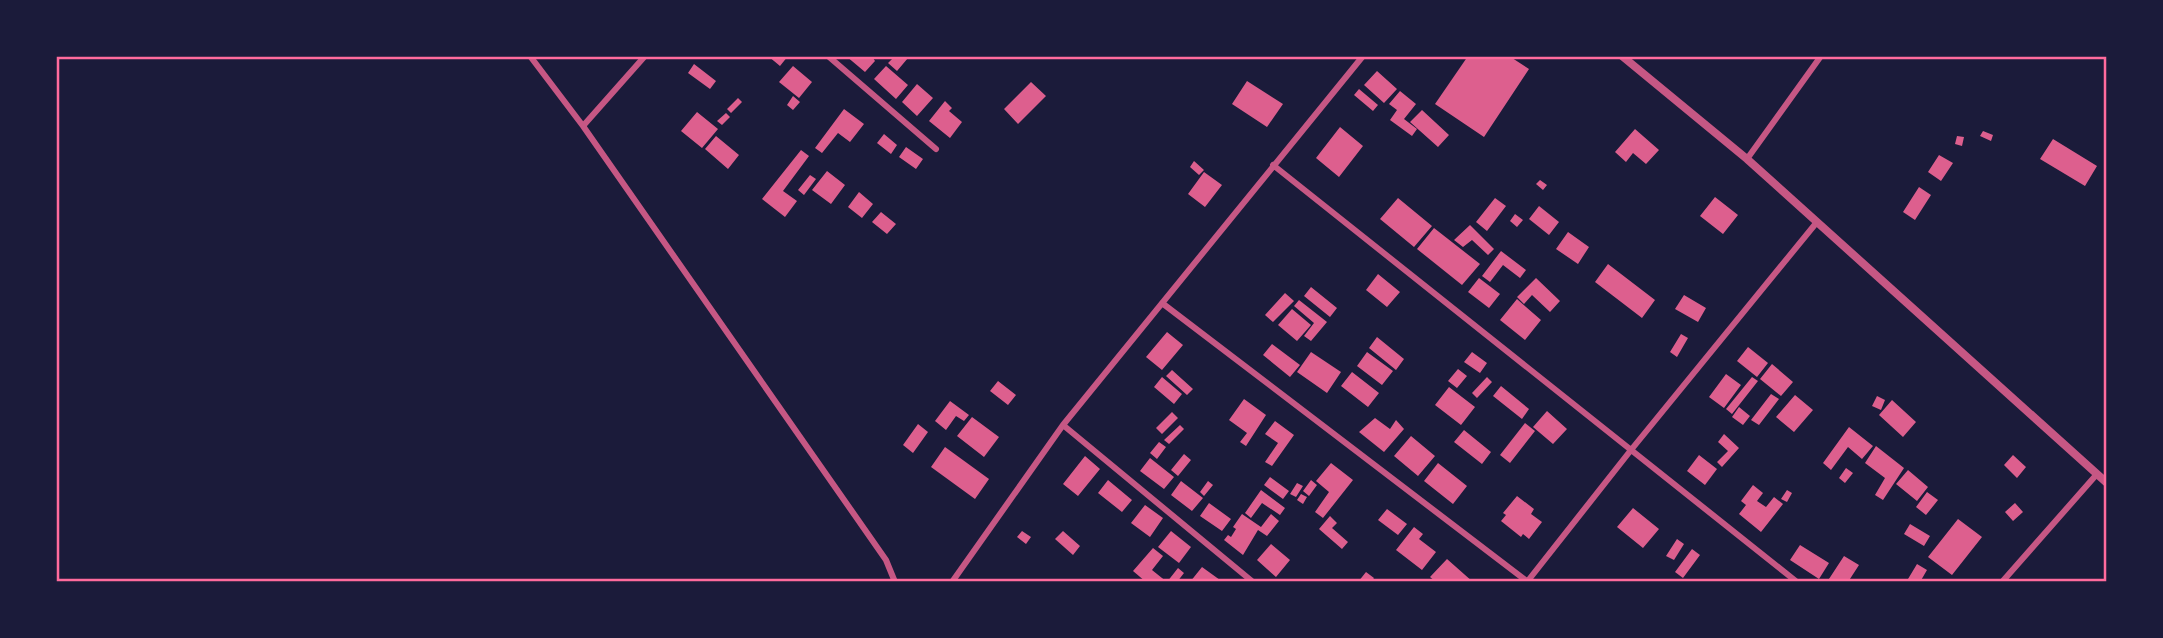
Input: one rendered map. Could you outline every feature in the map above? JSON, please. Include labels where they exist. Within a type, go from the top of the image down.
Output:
[{"type":"street","points":[[530,56],[583,126],[886,560],[895,582]]},
{"type":"street","points":[[583,126],[645,56]]},
{"type":"street","points":[[828,56],[936,149]]},
{"type":"street","points":[[952,582],[1063,425],[1363,56]]},
{"type":"street","points":[[1622,56],[1747,159],[2107,483]]},
{"type":"street","points":[[1747,159],[1821,56]]},
{"type":"street","points":[[1273,165],[1797,582]]},
{"type":"street","points":[[1161,303],[1527,582],[1817,222]]},
{"type":"street","points":[[1063,425],[1253,582]]},
{"type":"street","points":[[2002,582],[2096,474]]},
{"type":"building","points":[[768,56],[788,56],[780,66]]},
{"type":"building","points":[[846,56],[875,56],[875,61],[865,72]]},
{"type":"building","points":[[895,56],[908,58],[897,71],[888,63]]},
{"type":"building","points":[[1468,56],[1509,56],[1529,69],[1484,137],[1435,104]]},
{"type":"building","points":[[694,64],[716,81],[710,89],[688,73]]},
{"type":"building","points":[[793,66],[812,82],[799,98],[779,82]]},
{"type":"building","points":[[886,66],[908,85],[896,99],[874,79]]},
{"type":"building","points":[[1377,71],[1397,89],[1384,103],[1364,85]]},
{"type":"building","points":[[1247,81],[1283,104],[1267,127],[1232,104]]},
{"type":"building","points":[[1031,82],[1046,96],[1018,124],[1004,109]]},
{"type":"building","points":[[917,84],[933,98],[917,116],[902,102]]},
{"type":"building","points":[[1359,89],[1378,105],[1373,111],[1354,95]]},
{"type":"building","points":[[1400,91],[1416,104],[1404,119],[1417,129],[1412,136],[1390,120],[1397,110],[1389,104]]},
{"type":"building","points":[[793,96],[800,102],[793,110],[787,105]]},
{"type":"building","points":[[738,98],[742,102],[731,113],[727,109]]},
{"type":"building","points":[[945,101],[952,108],[949,111],[962,122],[950,138],[929,121]]},
{"type":"building","points":[[844,109],[864,124],[850,142],[838,133],[822,153],[815,148]]},
{"type":"building","points":[[1422,110],[1449,135],[1438,147],[1410,122]]},
{"type":"building","points":[[697,112],[718,129],[702,148],[681,131]]},
{"type":"building","points":[[726,113],[730,117],[722,125],[717,121]]},
{"type":"building","points":[[1340,127],[1363,146],[1339,177],[1316,158]]},
{"type":"building","points":[[1635,129],[1659,150],[1646,164],[1633,153],[1626,162],[1615,152]]},
{"type":"building","points":[[1983,131],[1993,135],[1991,141],[1980,136]]},
{"type":"building","points":[[884,134],[897,145],[891,154],[877,143]]},
{"type":"building","points":[[716,136],[739,155],[728,169],[705,149]]},
{"type":"building","points":[[1957,136],[1964,137],[1962,146],[1955,144]]},
{"type":"building","points":[[2053,139],[2097,166],[2085,186],[2040,159]]},
{"type":"building","points":[[906,147],[923,159],[916,169],[899,157]]},
{"type":"building","points":[[801,150],[809,156],[783,191],[797,201],[785,217],[762,199]]},
{"type":"building","points":[[1939,155],[1953,163],[1941,181],[1928,172]]},
{"type":"building","points":[[1194,161],[1204,170],[1199,175],[1190,167]]},
{"type":"building","points":[[827,171],[845,185],[831,204],[812,190]]},
{"type":"building","points":[[1204,172],[1222,185],[1205,207],[1188,194]]},
{"type":"building","points":[[810,175],[816,179],[804,195],[798,190]]},
{"type":"building","points":[[1540,180],[1547,185],[1543,190],[1536,184]]},
{"type":"building","points":[[1919,187],[1931,195],[1915,220],[1903,212]]},
{"type":"building","points":[[859,192],[873,204],[862,218],[848,207]]},
{"type":"building","points":[[1715,197],[1738,215],[1723,234],[1700,216]]},
{"type":"building","points":[[1398,198],[1432,226],[1414,247],[1380,219]]},
{"type":"building","points":[[1495,198],[1506,206],[1487,231],[1476,222]]},
{"type":"building","points":[[1539,206],[1559,222],[1549,235],[1529,219]]},
{"type":"building","points":[[881,212],[896,224],[887,234],[872,222]]},
{"type":"building","points":[[1515,214],[1523,220],[1517,227],[1510,221]]},
{"type":"building","points":[[1470,225],[1494,249],[1488,255],[1472,240],[1463,247],[1454,240]]},
{"type":"building","points":[[1434,228],[1480,264],[1462,285],[1417,249]]},
{"type":"building","points":[[1568,232],[1589,247],[1578,264],[1556,249]]},
{"type":"building","points":[[1501,251],[1526,270],[1520,278],[1503,265],[1490,282],[1482,276]]},
{"type":"building","points":[[1608,264],[1655,300],[1642,318],[1595,282]]},
{"type":"building","points":[[1378,274],[1400,292],[1387,307],[1366,290]]},
{"type":"building","points":[[1479,278],[1500,294],[1489,308],[1468,292]]},
{"type":"building","points":[[1536,278],[1560,301],[1550,312],[1532,295],[1524,304],[1517,297]]},
{"type":"building","points":[[1311,287],[1337,308],[1330,317],[1304,296]]},
{"type":"building","points":[[1285,293],[1294,301],[1273,322],[1265,315]]},
{"type":"building","points":[[1684,295],[1706,308],[1698,322],[1675,309]]},
{"type":"building","points":[[1517,299],[1541,320],[1525,340],[1500,320]]},
{"type":"building","points":[[1299,300],[1327,322],[1311,341],[1304,336],[1314,323],[1294,306]]},
{"type":"building","points":[[1292,309],[1311,325],[1297,341],[1278,325]]},
{"type":"building","points":[[1167,332],[1183,345],[1162,370],[1146,357]]},
{"type":"building","points":[[1681,334],[1688,338],[1677,357],[1670,352]]},
{"type":"building","points":[[1377,337],[1404,359],[1396,370],[1369,348]]},
{"type":"building","points":[[1272,344],[1300,365],[1290,377],[1263,355]]},
{"type":"building","points":[[1748,347],[1768,363],[1757,377],[1737,361]]},
{"type":"building","points":[[1311,352],[1341,372],[1327,393],[1297,372]]},
{"type":"building","points":[[1367,352],[1393,371],[1382,385],[1357,366]]},
{"type":"building","points":[[1472,352],[1487,363],[1480,373],[1464,362]]},
{"type":"building","points":[[1772,364],[1793,382],[1781,396],[1760,379]]},
{"type":"building","points":[[1458,369],[1467,376],[1457,388],[1448,381]]},
{"type":"building","points":[[1172,370],[1193,389],[1187,395],[1166,376]]},
{"type":"building","points":[[1352,372],[1379,393],[1368,407],[1341,386]]},
{"type":"building","points":[[1726,374],[1741,385],[1724,408],[1709,397]]},
{"type":"building","points":[[1162,377],[1182,394],[1174,404],[1154,387]]},
{"type":"building","points":[[1487,377],[1492,382],[1477,398],[1472,393]]},
{"type":"building","points":[[1752,377],[1758,381],[1732,414],[1726,409]]},
{"type":"building","points":[[998,381],[1016,395],[1008,405],[990,391]]},
{"type":"building","points":[[1501,386],[1529,409],[1522,419],[1493,396]]},
{"type":"building","points":[[1449,387],[1475,407],[1461,425],[1435,405]]},
{"type":"building","points":[[1771,394],[1779,399],[1759,425],[1751,420]]},
{"type":"building","points":[[1795,395],[1813,410],[1794,432],[1776,417]]},
{"type":"building","points":[[1877,396],[1885,400],[1881,410],[1872,406]]},
{"type":"building","points":[[1244,399],[1266,415],[1246,446],[1240,442],[1247,433],[1229,420]]},
{"type":"building","points":[[1892,400],[1916,422],[1903,437],[1879,415]]},
{"type":"building","points":[[950,401],[969,415],[964,421],[956,416],[946,430],[935,421]]},
{"type":"building","points":[[1739,407],[1750,416],[1743,425],[1732,417]]},
{"type":"building","points":[[1547,411],[1567,429],[1553,444],[1533,427]]},
{"type":"building","points":[[1172,412],[1178,418],[1162,434],[1156,428]]},
{"type":"building","points":[[972,417],[999,437],[984,457],[957,436]]},
{"type":"building","points":[[1375,418],[1390,429],[1396,420],[1404,429],[1384,452],[1359,432]]},
{"type":"building","points":[[1275,421],[1294,435],[1272,466],[1265,462],[1278,443],[1265,434]]},
{"type":"building","points":[[1525,423],[1535,431],[1510,463],[1500,455]]},
{"type":"building","points":[[918,424],[928,432],[913,453],[903,445]]},
{"type":"building","points":[[1180,425],[1184,429],[1169,444],[1164,440]]},
{"type":"building","points":[[1849,427],[1873,446],[1862,459],[1848,447],[1831,470],[1823,463]]},
{"type":"building","points":[[1464,430],[1491,452],[1482,464],[1454,442]]},
{"type":"building","points":[[1724,434],[1739,448],[1722,467],[1717,462],[1728,451],[1718,442]]},
{"type":"building","points":[[1411,436],[1435,456],[1418,476],[1394,456]]},
{"type":"building","points":[[1159,442],[1166,447],[1157,459],[1150,453]]},
{"type":"building","points":[[1876,446],[1904,468],[1883,500],[1875,495],[1885,478],[1865,463]]},
{"type":"building","points":[[945,447],[989,479],[975,499],[931,467]]},
{"type":"building","points":[[1184,454],[1191,460],[1178,476],[1171,470]]},
{"type":"building","points":[[1699,455],[1717,469],[1705,485],[1687,471]]},
{"type":"building","points":[[2013,455],[2026,467],[2017,478],[2004,465]]},
{"type":"building","points":[[1085,456],[1100,469],[1078,496],[1063,484]]},
{"type":"building","points":[[1150,458],[1174,477],[1164,489],[1140,471]]},
{"type":"building","points":[[1331,463],[1353,480],[1323,518],[1315,512],[1329,492],[1316,481]]},
{"type":"building","points":[[1438,463],[1467,486],[1453,504],[1424,481]]},
{"type":"building","points":[[1846,468],[1853,473],[1845,483],[1839,478]]},
{"type":"building","points":[[1908,470],[1928,487],[1917,501],[1896,484]]},
{"type":"building","points":[[1270,477],[1289,491],[1283,499],[1264,485]]},
{"type":"building","points":[[1108,480],[1132,500],[1122,512],[1098,493]]},
{"type":"building","points":[[1311,480],[1317,485],[1309,496],[1303,491]]},
{"type":"building","points":[[1181,481],[1203,498],[1192,511],[1171,495]]},
{"type":"building","points":[[1208,481],[1213,485],[1204,496],[1200,492]]},
{"type":"building","points":[[1297,483],[1303,486],[1296,497],[1290,494]]},
{"type":"building","points":[[1753,485],[1763,493],[1757,501],[1766,507],[1774,497],[1783,504],[1761,532],[1739,514],[1746,505],[1741,501]]},
{"type":"building","points":[[1261,490],[1285,508],[1280,515],[1262,503],[1251,518],[1245,513]]},
{"type":"building","points":[[1787,490],[1792,493],[1787,502],[1781,499]]},
{"type":"building","points":[[1927,492],[1938,500],[1926,515],[1916,507]]},
{"type":"building","points":[[1301,494],[1307,497],[1303,504],[1297,500]]},
{"type":"building","points":[[1517,496],[1534,509],[1531,514],[1542,522],[1529,539],[1523,534],[1521,537],[1501,521],[1506,515],[1503,513]]},
{"type":"building","points":[[1209,503],[1231,519],[1222,531],[1200,516]]},
{"type":"building","points":[[2015,503],[2023,512],[2013,521],[2005,512]]},
{"type":"building","points":[[1145,505],[1163,518],[1150,537],[1131,523]]},
{"type":"building","points":[[1633,508],[1659,529],[1643,548],[1617,527]]},
{"type":"building","points":[[1387,509],[1407,524],[1398,535],[1378,520]]},
{"type":"building","points":[[1242,514],[1261,527],[1271,514],[1279,521],[1267,536],[1258,530],[1243,555],[1224,540],[1228,535],[1231,537],[1236,529],[1233,527]]},
{"type":"building","points":[[1330,516],[1337,523],[1332,528],[1348,542],[1342,549],[1319,529]]},
{"type":"building","points":[[1958,519],[1982,537],[1952,575],[1928,557]]},
{"type":"building","points":[[1910,524],[1930,536],[1924,546],[1904,534]]},
{"type":"building","points":[[1414,527],[1423,534],[1419,539],[1436,552],[1422,570],[1396,550]]},
{"type":"building","points":[[1022,531],[1031,537],[1026,544],[1017,537]]},
{"type":"building","points":[[1063,531],[1080,546],[1073,555],[1055,539]]},
{"type":"building","points":[[1171,531],[1191,547],[1179,563],[1158,547]]},
{"type":"building","points":[[1677,539],[1684,544],[1674,560],[1666,556]]},
{"type":"building","points":[[1271,544],[1290,560],[1276,577],[1257,560]]},
{"type":"building","points":[[1800,545],[1829,563],[1819,579],[1790,560]]},
{"type":"building","points":[[1153,548],[1163,556],[1152,570],[1167,582],[1146,582],[1133,571]]},
{"type":"building","points":[[1692,549],[1700,555],[1683,578],[1675,572]]},
{"type":"building","points":[[1844,556],[1859,565],[1848,582],[1827,582]]},
{"type":"building","points":[[1447,559],[1473,582],[1436,582],[1430,577]]},
{"type":"building","points":[[1917,564],[1927,570],[1920,582],[1913,582],[1908,579]]},
{"type":"building","points":[[1202,567],[1220,580],[1190,582]]},
{"type":"building","points":[[1178,568],[1184,573],[1177,582],[1167,582]]},
{"type":"building","points":[[1366,572],[1374,578],[1371,582],[1358,582]]}]
